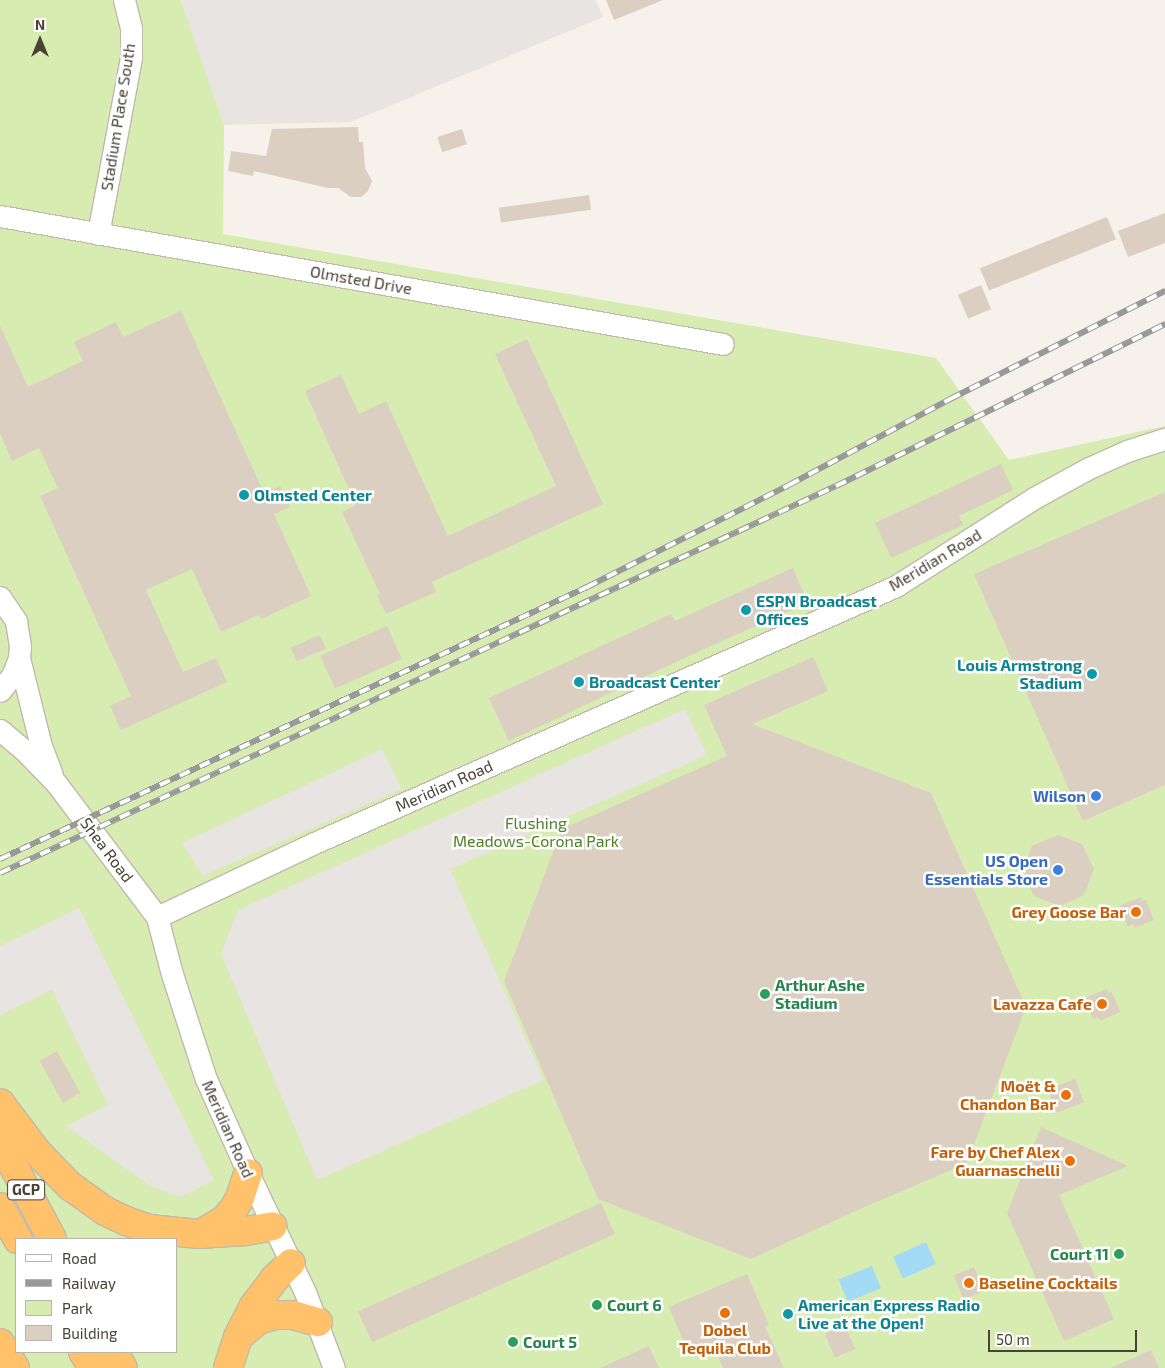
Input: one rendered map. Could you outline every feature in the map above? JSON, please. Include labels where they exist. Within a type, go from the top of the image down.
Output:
[{"type":"highway","points":[[0,1103],[52,1170],[88,1200],[126,1221],[149,1228],[199,1234],[230,1233],[273,1226]]},
{"type":"highway","name":"GCP","points":[[0,1141],[51,1238]]},
{"type":"highway","points":[[199,1234],[224,1220],[233,1210],[240,1198],[248,1174]]},
{"type":"highway","name":"GCP","points":[[0,1207],[17,1238]]},
{"type":"highway","points":[[228,1368],[238,1337],[263,1294],[291,1263]]},
{"type":"highway","points":[[238,1337],[258,1320],[276,1315],[293,1315],[318,1322]]},
{"type":"highway","points":[[0,1343],[15,1368]]},
{"type":"highway","points":[[84,1353],[92,1368]]},
{"type":"highway","points":[[115,1353],[123,1368]]},
{"type":"street","name":"Stadium Place South","points":[[98,234],[131,57],[131,28],[124,0]]},
{"type":"street","name":"Olmsted Drive","points":[[0,216],[722,344]]},
{"type":"street","name":"Meridian Road","points":[[334,1368],[318,1322],[248,1174],[206,1079],[172,974],[157,918],[312,844],[896,586],[1034,498],[1089,468],[1127,451],[1165,439]]},
{"type":"street","points":[[0,597],[16,621],[19,634],[19,658],[13,674],[0,691]]},
{"type":"street","name":"Shea Road","points":[[19,658],[41,746],[56,783]]},
{"type":"street","name":"Shea Road","points":[[0,730],[24,750],[56,783],[157,918]]},
{"type":"green space","name":"Flushing Meadows-Corona Park","points":[[0,0],[181,0],[224,125],[223,234],[936,358],[1009,460],[1165,426],[1165,1368],[0,1368]]},
{"type":"shaded area","points":[[181,0],[596,0],[603,17],[351,122],[224,125]]},
{"type":"shaded area","points":[[685,709],[707,755],[450,869],[544,1080],[317,1180],[221,954],[238,910]]},
{"type":"shaded area","points":[[382,749],[402,789],[203,876],[182,843]]},
{"type":"shaded area","points":[[79,908],[214,1180],[180,1197],[150,1186],[66,1126],[108,1105],[52,990],[0,1015],[0,946]]},
{"type":"water","points":[[926,1242],[936,1264],[903,1279],[893,1257]]},
{"type":"water","points":[[872,1266],[881,1288],[848,1302],[839,1279]]},
{"type":"building","points":[[606,0],[663,0],[614,20]]},
{"type":"building","points":[[358,127],[359,142],[363,142],[365,168],[372,181],[368,191],[361,197],[351,197],[338,188],[328,188],[254,171],[253,176],[228,171],[231,151],[266,156],[272,129]]},
{"type":"building","points":[[462,129],[467,144],[442,152],[437,137]]},
{"type":"building","points":[[589,195],[591,210],[501,223],[499,208]]},
{"type":"building","points":[[1165,213],[1165,243],[1128,257],[1118,231]]},
{"type":"building","points":[[1107,217],[1116,239],[989,291],[980,268]]},
{"type":"building","points":[[981,285],[991,309],[968,319],[958,295]]},
{"type":"building","name":"Olmsted Center","points":[[181,311],[264,493],[280,486],[290,507],[274,514],[311,596],[261,619],[259,615],[221,632],[192,569],[146,590],[183,672],[216,658],[227,682],[121,730],[110,706],[131,696],[40,496],[58,488],[39,448],[12,461],[0,433],[0,326],[28,387],[83,361],[74,342],[116,322],[123,337]]},
{"type":"building","points":[[527,339],[603,504],[432,582],[436,592],[386,614],[377,595],[380,594],[342,512],[356,505],[305,391],[341,375],[359,414],[386,401],[448,536],[556,486],[495,354]]},
{"type":"building","points":[[1001,464],[1013,490],[959,516],[963,525],[891,558],[875,523]]},
{"type":"building","name":"Louis Armstrong Stadium","points":[[1165,492],[1165,785],[1083,821],[974,574]]},
{"type":"building","name":"Broadcast Center","points":[[793,568],[808,603],[691,655],[509,741],[489,698],[671,614],[675,621]]},
{"type":"building","points":[[387,626],[402,659],[335,689],[320,656]]},
{"type":"building","points":[[320,635],[326,649],[296,661],[291,648]]},
{"type":"building","name":"Arthur Ashe Stadium","points":[[813,657],[828,691],[752,724],[931,793],[1026,1007],[967,1163],[751,1259],[598,1199],[504,981],[562,829],[727,756],[704,705]]},
{"type":"building","name":"US Open Essentials Store","points":[[1058,835],[1082,844],[1094,869],[1084,895],[1060,906],[1034,896],[1023,872],[1032,846]]},
{"type":"building","name":"Grey Goose Bar","points":[[1141,897],[1143,901],[1146,900],[1154,920],[1135,928],[1133,924],[1128,927],[1119,906]]},
{"type":"building","name":"Lavazza Cafe","points":[[1107,989],[1108,993],[1112,992],[1120,1012],[1100,1021],[1098,1017],[1093,1019],[1084,998]]},
{"type":"building","points":[[57,1051],[80,1093],[63,1103],[40,1061]]},
{"type":"building","name":"Moët & Chandon Bar","points":[[1075,1079],[1084,1102],[1057,1113],[1048,1089]]},
{"type":"building","points":[[1041,1127],[1128,1166],[1059,1195],[1114,1319],[1064,1341],[1007,1213]]},
{"type":"building","points":[[601,1203],[615,1234],[372,1342],[358,1311]]},
{"type":"building","name":"Baseline Cocktails","points":[[974,1267],[984,1291],[964,1300],[954,1276]]},
{"type":"building","points":[[747,1274],[769,1325],[765,1327],[784,1368],[723,1368],[714,1347],[690,1357],[669,1307]]},
{"type":"building","points":[[845,1325],[855,1349],[835,1358],[825,1334]]},
{"type":"building","points":[[649,1346],[659,1368],[600,1368]]},
{"type":"building","points":[[1151,1350],[1159,1368],[1111,1368]]},
{"type":"railway","points":[[0,859],[587,587],[789,485],[950,399],[1165,291]]},
{"type":"railway","points":[[0,873],[836,486],[1165,324]]},
{"type":"place","name":"Olmsted Center","points":[[244,495]]},
{"type":"place","name":"ESPN Broadcast Offices","points":[[746,610]]},
{"type":"place","name":"Louis Armstrong Stadium","points":[[1092,674]]},
{"type":"place","name":"Broadcast Center","points":[[579,682]]},
{"type":"place","name":"Wilson","points":[[1096,796]]},
{"type":"place","name":"US Open Essentials Store","points":[[1058,870]]},
{"type":"place","name":"Grey Goose Bar","points":[[1136,912]]},
{"type":"place","name":"Arthur Ashe Stadium","points":[[765,994]]},
{"type":"place","name":"Lavazza Cafe","points":[[1102,1004]]},
{"type":"place","name":"Moët & Chandon Bar","points":[[1066,1095]]},
{"type":"place","name":"Fare by Chef Alex Guarnaschelli","points":[[1070,1161]]},
{"type":"place","name":"Court 11","points":[[1119,1254]]},
{"type":"place","name":"Baseline Cocktails","points":[[969,1283]]},
{"type":"place","name":"Court 6","points":[[597,1305]]},
{"type":"place","name":"Dobel Tequila Club","points":[[725,1313]]},
{"type":"place","name":"American Express Radio Live at the Open!","points":[[788,1314]]},
{"type":"place","name":"Court 5","points":[[513,1342]]}]
